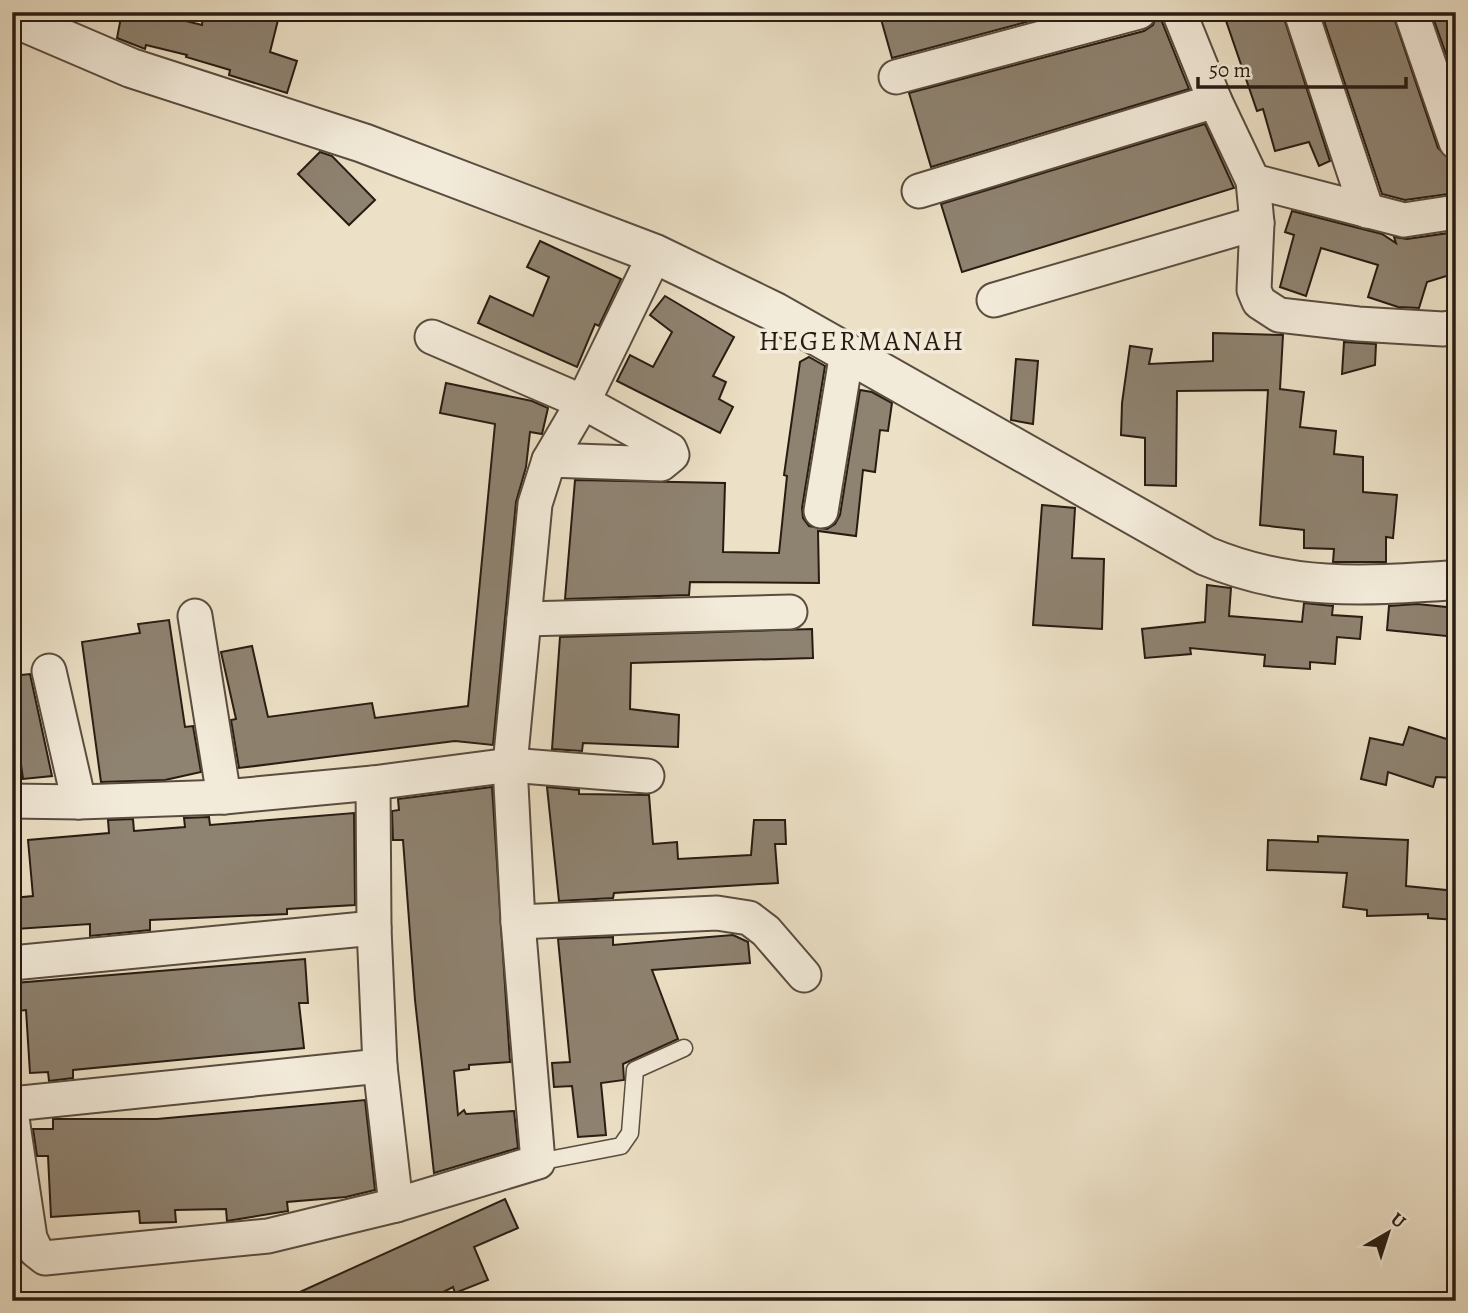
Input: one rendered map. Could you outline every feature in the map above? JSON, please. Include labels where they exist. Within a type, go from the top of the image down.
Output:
[{"type":"street","points":[[896,77],[1139,12]]},
{"type":"street","points":[[1179,12],[1214,101],[1253,181],[1257,223],[1254,289],[1268,310],[1279,315],[1358,324],[1443,329],[1456,327]]},
{"type":"street","points":[[1301,12],[1367,211]]},
{"type":"street","points":[[1411,12],[1456,142]]},
{"type":"street","points":[[12,17],[131,68],[363,143],[655,254],[775,312],[1119,505],[1168,536],[1244,572],[1280,580],[1359,586],[1456,580]]},
{"type":"street","points":[[919,191],[1214,101]]},
{"type":"street","points":[[1253,181],[1404,220],[1456,212]]},
{"type":"street","points":[[994,300],[1257,223]]},
{"type":"street","points":[[12,1118],[30,1238],[36,1251],[45,1258],[268,1236],[396,1205],[538,1162],[518,922],[510,765],[535,504],[549,460],[583,402],[655,254]]},
{"type":"street","points":[[432,337],[583,402],[670,450],[672,455],[661,464],[549,460]]},
{"type":"street","points":[[821,511],[847,352]]},
{"type":"street","points":[[524,619],[790,612]]},
{"type":"street","points":[[195,616],[224,797]]},
{"type":"street","points":[[49,671],[79,802]]},
{"type":"street","points":[[12,801],[79,802],[224,797],[373,783],[510,765],[648,776]]},
{"type":"street","points":[[373,783],[374,928],[380,1066],[396,1205]]},
{"type":"street","points":[[518,922],[717,913],[749,918],[766,931],[804,975]]},
{"type":"street","points":[[12,963],[374,928]]},
{"type":"street","points":[[12,1104],[380,1066]]},
{"type":"lane","points":[[538,1162],[621,1146],[630,1133],[635,1070],[684,1048]]},
{"type":"building","points":[[122,12],[149,12],[202,25],[203,12],[280,12],[270,52],[297,61],[287,93],[229,75],[230,70],[186,57],[187,55],[146,45],[145,49],[117,38]]},
{"type":"building","points":[[879,12],[1064,12],[892,58]]},
{"type":"building","points":[[1158,12],[1189,89],[931,167],[909,93],[1144,31],[1153,25]]},
{"type":"building","points":[[1223,12],[1282,12],[1330,161],[1319,166],[1309,142],[1275,151],[1263,109],[1257,111]]},
{"type":"building","points":[[1321,12],[1392,12],[1438,148],[1452,161],[1456,172],[1456,193],[1405,200],[1382,194]]},
{"type":"building","points":[[1431,12],[1456,12],[1456,82]]},
{"type":"building","points":[[1205,124],[1234,188],[962,272],[941,204]]},
{"type":"building","points":[[320,152],[332,156],[375,200],[349,225],[298,174]]},
{"type":"building","points":[[1292,211],[1382,234],[1396,243],[1394,237],[1407,239],[1456,232],[1456,273],[1427,282],[1419,308],[1398,307],[1368,297],[1378,265],[1321,248],[1306,296],[1280,287],[1294,235],[1285,232]]},
{"type":"building","points":[[540,241],[621,279],[599,326],[595,324],[577,367],[478,323],[490,296],[533,316],[549,277],[527,267]]},
{"type":"building","points":[[665,296],[734,337],[713,376],[726,382],[719,399],[733,407],[720,433],[617,381],[630,355],[653,367],[672,332],[650,315]]},
{"type":"building","points":[[1213,333],[1283,335],[1280,389],[1304,392],[1300,427],[1336,431],[1334,454],[1363,457],[1363,492],[1397,495],[1393,538],[1386,537],[1386,562],[1333,562],[1334,549],[1304,548],[1304,530],[1260,525],[1268,390],[1177,391],[1176,486],[1145,485],[1145,438],[1121,435],[1122,403],[1130,346],[1152,349],[1149,364],[1213,361]]},
{"type":"building","points":[[1344,342],[1376,344],[1375,365],[1342,374]]},
{"type":"building","points":[[809,357],[825,366],[802,508],[803,518],[809,526],[827,529],[835,524],[840,515],[860,390],[872,392],[892,403],[888,431],[880,430],[875,472],[863,470],[856,536],[818,531],[819,583],[690,582],[689,595],[565,599],[575,480],[725,483],[723,552],[779,553],[787,476],[784,475],[800,362]]},
{"type":"building","points":[[1016,359],[1038,361],[1033,424],[1011,420]]},
{"type":"building","points":[[446,383],[532,401],[548,408],[542,434],[530,432],[526,467],[516,502],[493,745],[455,741],[239,768],[231,720],[236,719],[221,652],[252,646],[268,717],[372,703],[375,718],[468,706],[495,424],[440,413]]},
{"type":"building","points":[[1042,505],[1075,508],[1072,558],[1104,559],[1102,629],[1033,625]]},
{"type":"building","points":[[1207,585],[1231,588],[1229,616],[1302,622],[1304,603],[1333,606],[1332,615],[1362,617],[1360,639],[1337,637],[1335,664],[1310,662],[1310,669],[1264,666],[1265,655],[1190,648],[1191,654],[1145,658],[1142,629],[1205,622]]},
{"type":"building","points":[[1417,604],[1456,608],[1456,637],[1387,630],[1389,606]]},
{"type":"building","points":[[169,620],[185,727],[193,726],[201,772],[165,780],[101,782],[82,642],[140,633],[138,624]]},
{"type":"building","points":[[812,629],[813,658],[631,663],[630,709],[679,715],[678,747],[583,743],[582,751],[552,749],[560,637]]},
{"type":"building","points":[[30,674],[52,776],[23,779],[12,700],[12,676]]},
{"type":"building","points":[[1409,727],[1456,742],[1456,778],[1436,777],[1433,787],[1388,772],[1386,785],[1361,779],[1370,738],[1403,745]]},
{"type":"building","points":[[492,787],[510,1062],[469,1065],[469,1069],[454,1071],[458,1115],[464,1110],[466,1114],[514,1111],[518,1148],[434,1173],[415,1000],[403,840],[393,840],[392,811],[399,810],[398,799]]},
{"type":"building","points":[[547,787],[579,790],[579,794],[649,795],[653,844],[677,842],[678,859],[751,855],[754,820],[785,820],[786,844],[775,844],[778,883],[614,893],[613,898],[559,901]]},
{"type":"building","points":[[354,813],[355,905],[287,909],[287,914],[150,920],[150,930],[90,936],[90,924],[16,929],[13,898],[33,896],[28,840],[109,833],[108,820],[133,819],[134,831],[185,827],[184,818],[209,817],[210,825]]},
{"type":"building","points":[[1318,836],[1408,840],[1406,886],[1456,891],[1456,920],[1428,918],[1428,914],[1367,916],[1367,910],[1343,907],[1347,873],[1267,870],[1268,840],[1318,842]]},
{"type":"building","points":[[733,935],[748,942],[750,963],[652,970],[678,1039],[623,1064],[624,1080],[601,1083],[606,1135],[578,1137],[572,1086],[554,1087],[552,1063],[570,1062],[558,939],[613,937],[613,945]]},
{"type":"building","points":[[305,959],[308,1003],[299,1003],[304,1048],[73,1070],[73,1078],[49,1081],[48,1072],[30,1073],[26,1010],[18,1011],[15,983]]},
{"type":"building","points":[[365,1100],[375,1190],[346,1197],[287,1202],[288,1211],[227,1221],[226,1209],[175,1210],[176,1222],[140,1223],[139,1211],[51,1217],[48,1156],[37,1156],[33,1129],[53,1129],[53,1119],[157,1119]]},
{"type":"building","points":[[505,1199],[518,1228],[474,1247],[488,1280],[455,1293],[453,1287],[426,1301],[280,1301]]},
{"type":"district","name":"HEGERMANAH","points":[[862,341]]}]
